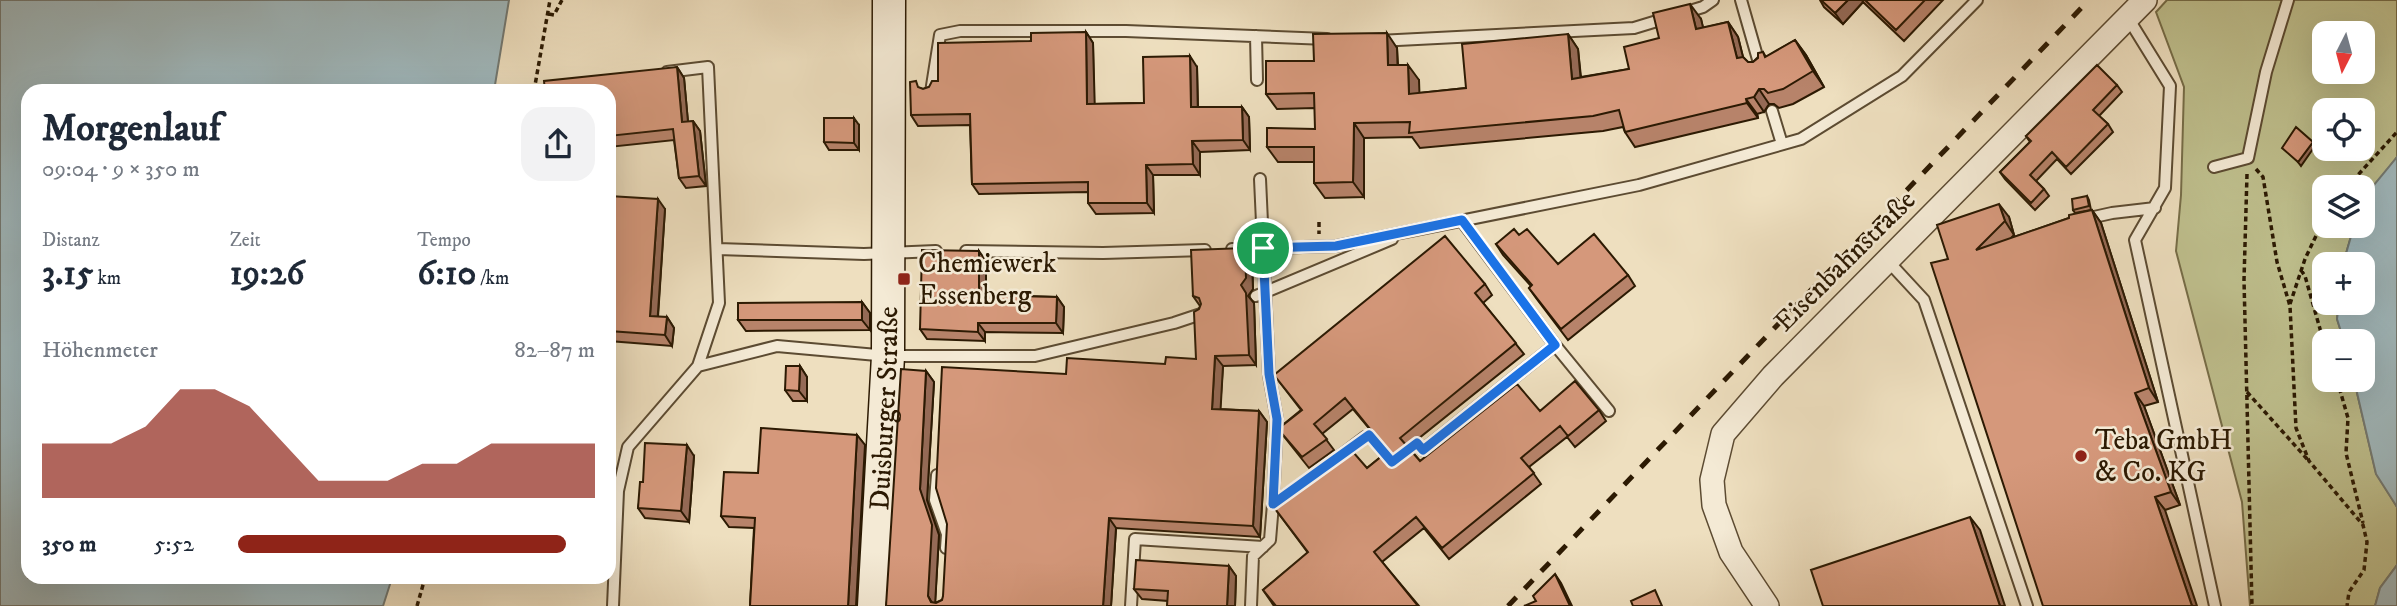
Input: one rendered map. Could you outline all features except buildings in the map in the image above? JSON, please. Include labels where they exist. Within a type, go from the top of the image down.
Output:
[{"type":"main road","name":"Duisburger Straße","points":[[874,606],[888,356],[889,0]]},
{"type":"street","name":"Eisenbahnstraße","points":[[1767,606],[1731,552],[1714,505],[1712,480],[1723,434],[1773,376],[2145,0]]},
{"type":"lane","points":[[1364,40],[1634,28],[1703,7],[1713,0]]},
{"type":"lane","points":[[1741,0],[1761,70]]},
{"type":"lane","points":[[718,249],[863,254],[937,251],[1103,253],[1336,246],[1639,185],[1801,139],[1902,76],[1978,0]]},
{"type":"lane","points":[[2214,167],[2248,158],[2266,72],[2288,0]]},
{"type":"lane","points":[[2128,18],[2170,86],[2165,188],[2135,240],[2215,606]]},
{"type":"lane","points":[[931,92],[940,35],[960,30],[1126,31],[1340,39]]},
{"type":"lane","points":[[1256,36],[1257,80]]},
{"type":"lane","points":[[616,529],[618,491],[628,447],[698,366],[719,303],[708,67],[656,73]]},
{"type":"lane","points":[[1773,111],[1782,144]]},
{"type":"lane","points":[[1251,606],[1253,556],[1270,540],[1277,419],[1269,374],[1261,294],[1263,248],[1260,179]]},
{"type":"lane","points":[[2075,221],[2155,208]]},
{"type":"lane","points":[[1462,220],[1555,345],[1609,411]]},
{"type":"lane","points":[[1261,294],[1302,279],[1410,231]]},
{"type":"lane","points":[[1887,260],[1924,300],[2026,606]]},
{"type":"lane","points":[[698,366],[777,346],[888,356],[1035,356],[1174,323],[1201,314]]},
{"type":"lane","points":[[1423,450],[1555,345]]},
{"type":"lane","points":[[942,370],[943,357]]},
{"type":"lane","points":[[1335,460],[1365,438]]},
{"type":"lane","points":[[937,461],[935,500],[947,534],[946,558]]},
{"type":"lane","points":[[1273,504],[1304,482]]},
{"type":"lane","points":[[1131,606],[1135,540],[1262,547]]},
{"type":"lane","points":[[612,606],[613,584]]},
{"type":"path","points":[[535,84],[550,0]]},
{"type":"path","points":[[548,14],[554,15],[562,0]]},
{"type":"path","points":[[2358,175],[2397,132]]},
{"type":"path","points":[[2248,158],[2263,177],[2277,262],[2290,306],[2297,428],[2309,461]]},
{"type":"path","points":[[2248,158],[2244,223],[2252,606]]},
{"type":"path","points":[[2290,306],[2301,270],[2315,238]]},
{"type":"path","points":[[2301,270],[2320,329]]},
{"type":"path","points":[[2246,391],[2364,525]]},
{"type":"path","points":[[2340,392],[2348,418],[2346,453],[2367,542],[2364,569],[2349,592],[2347,606]]},
{"type":"path","points":[[1365,438],[1369,435],[1392,462]]},
{"type":"path","points":[[417,606],[423,584]]},
{"type":"green space","points":[[2167,0],[2397,0],[2397,157],[2375,185],[2375,175],[2312,175],[2312,238],[2351,238],[2346,252],[2312,252],[2312,315],[2338,315],[2340,329],[2312,329],[2312,392],[2357,392],[2376,473],[2397,507],[2397,565],[2380,588],[2375,606],[2250,606],[2242,502],[2176,251],[2181,195],[2184,87],[2156,12]]},
{"type":"water","points":[[0,0],[509,0],[495,84],[21,84],[21,584],[390,584],[383,606],[0,606]]},
{"type":"water","points":[[2397,157],[2397,507],[2376,474],[2357,392],[2375,392],[2375,329],[2340,329],[2337,319],[2338,315],[2375,315],[2375,252],[2346,252],[2351,238],[2375,238],[2375,184]]},
{"type":"water","points":[[2397,565],[2397,606],[2375,606],[2380,588]]},
{"type":"railway","points":[[1508,606],[2089,0]]},
{"type":"place","name":"Chemiewerk Essenberg","points":[[904,279]]},
{"type":"place","name":"Teba GmbH & Co. KG","points":[[2081,456]]},
{"type":"route","points":[[1462,220],[1555,345],[1423,450],[1417,443],[1392,462],[1369,435],[1273,504],[1277,419],[1269,374],[1263,248],[1336,246],[1462,220]]}]
